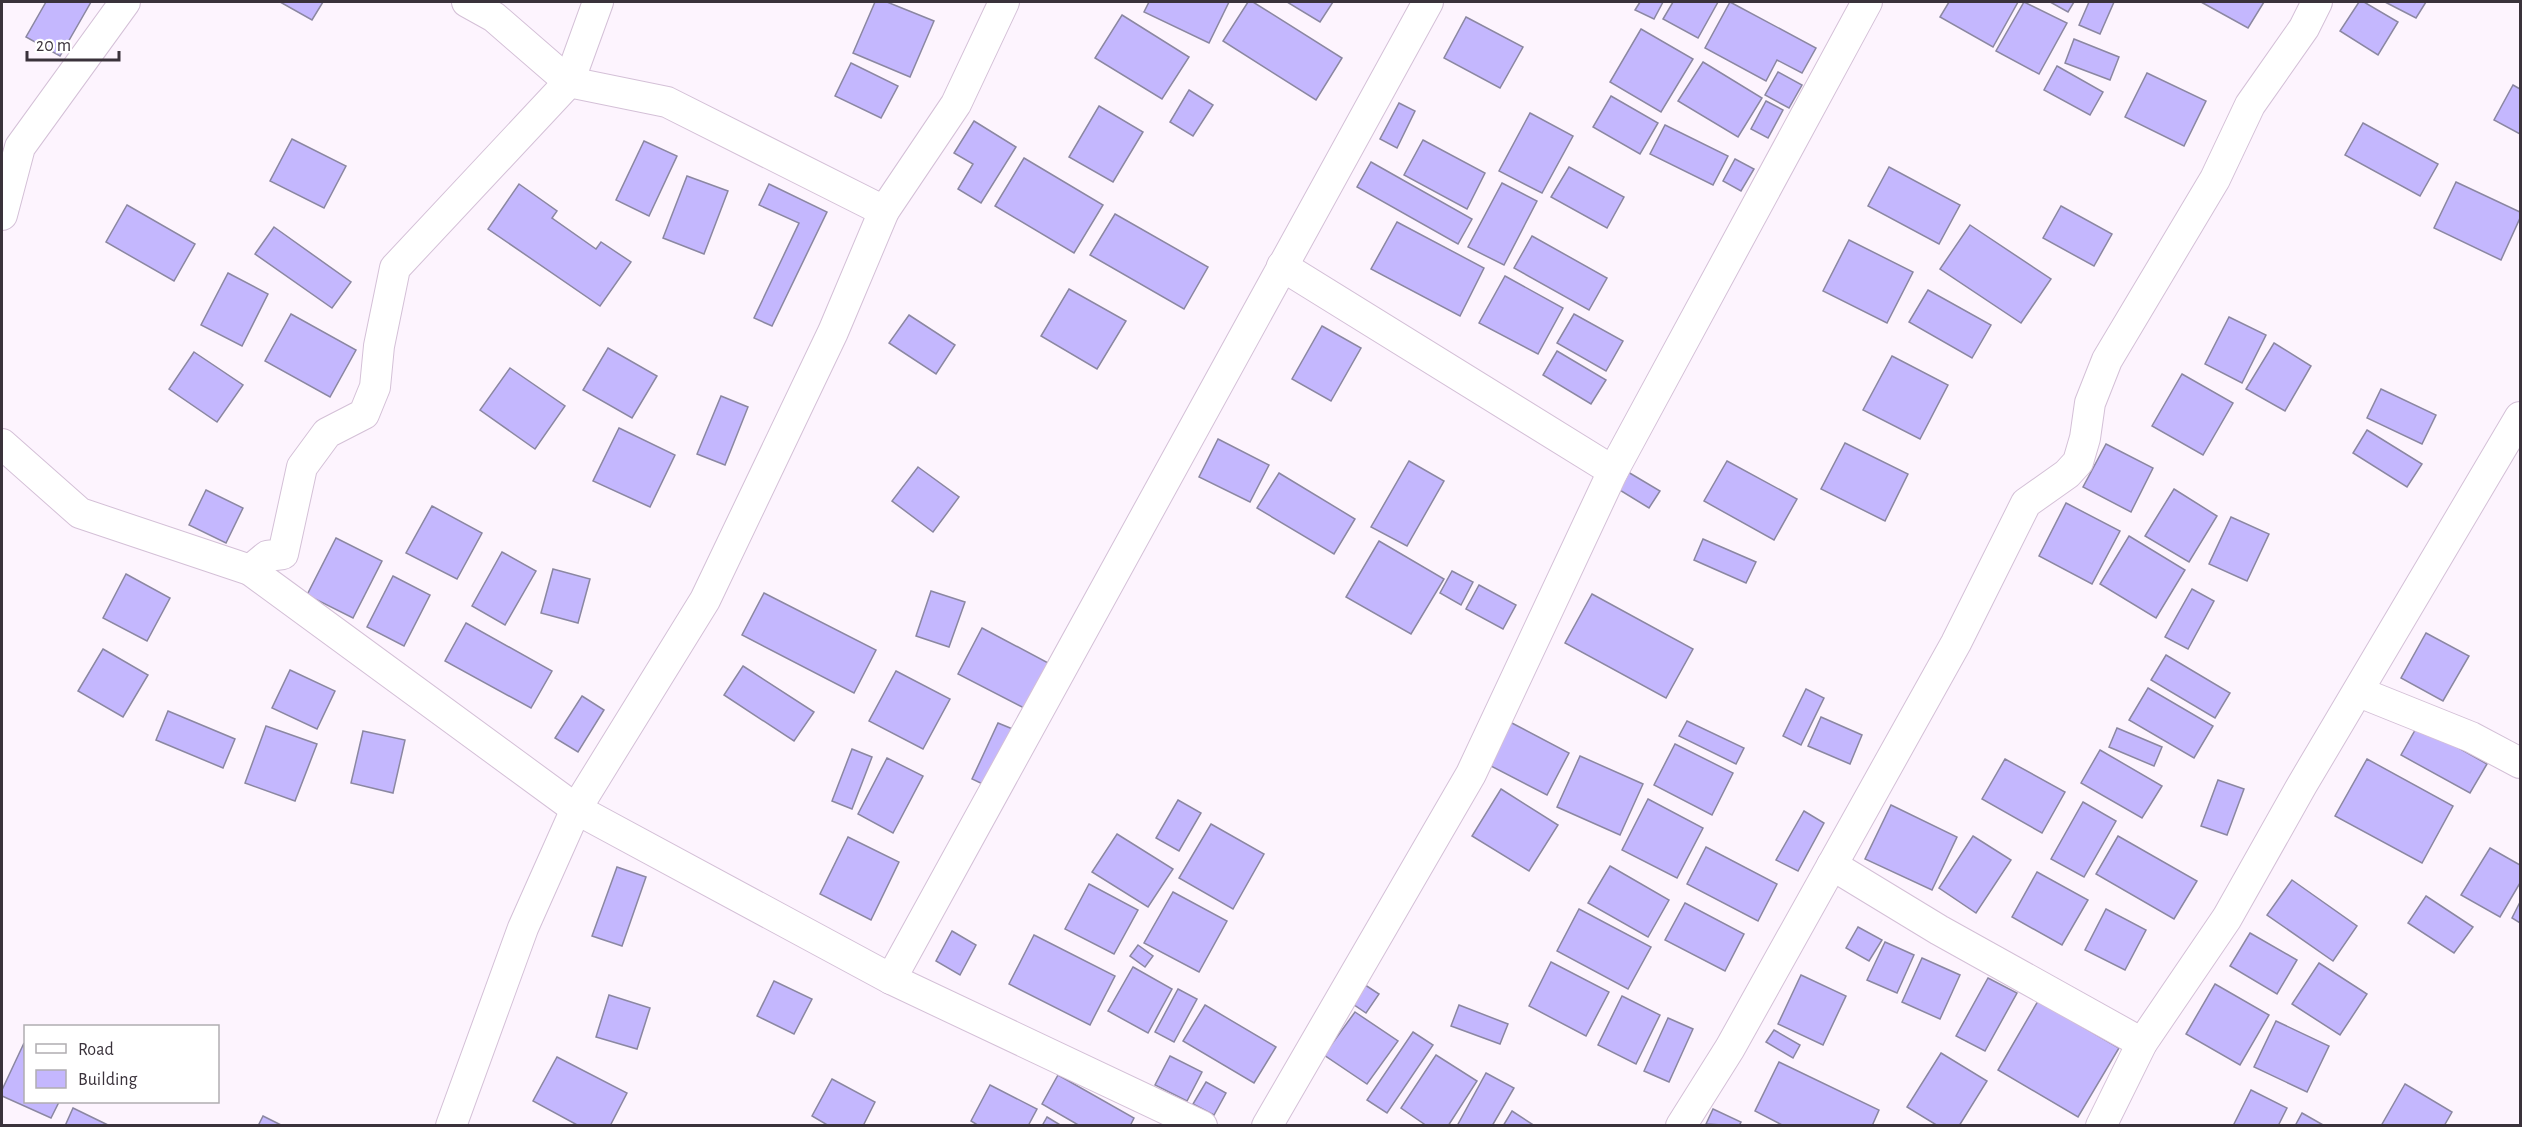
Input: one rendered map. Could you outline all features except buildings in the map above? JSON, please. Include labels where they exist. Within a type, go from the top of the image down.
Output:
[{"type":"street","points":[[2,215],[20,147],[125,2]]},
{"type":"street","points":[[467,2],[494,17],[569,82],[667,102],[884,211]]},
{"type":"street","points":[[250,570],[267,556],[283,554],[302,467],[327,432],[364,414],[375,387],[379,346],[395,268],[569,82],[598,2]]},
{"type":"street","points":[[452,1125],[523,928],[576,809],[705,600],[833,332],[884,211],[956,104],[1004,2]]},
{"type":"street","points":[[891,979],[1428,2]]},
{"type":"street","points":[[1267,1125],[1471,774],[1613,471],[1867,2]]},
{"type":"street","points":[[1681,1125],[1730,1048],[1956,643],[2026,503],[2067,474],[2078,462],[2085,438],[2090,403],[2107,360],[2215,179],[2250,105],[2304,28],[2317,2]]},
{"type":"street","points":[[1282,266],[1613,471]]},
{"type":"street","points":[[2101,1125],[2142,1043],[2227,918],[2302,785],[2360,692],[2520,417]]},
{"type":"street","points":[[2,444],[80,513],[250,570],[576,809],[891,979],[1202,1125]]},
{"type":"street","points":[[2360,692],[2470,737],[2520,763]]},
{"type":"street","points":[[1832,865],[1939,930],[2142,1043]]}]
